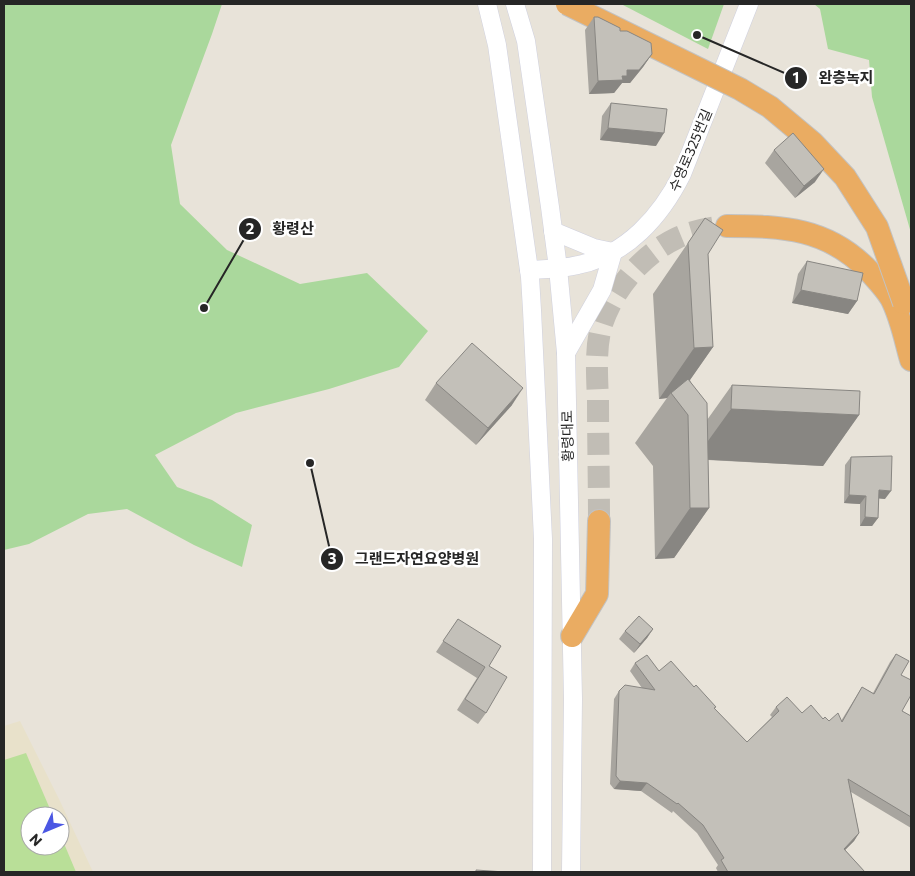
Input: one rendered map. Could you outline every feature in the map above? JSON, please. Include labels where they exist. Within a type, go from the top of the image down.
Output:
[{"type":"highway","points":[[567,4],[740,89],[770,107],[813,143],[845,177],[876,227],[904,302],[911,329]]},
{"type":"highway","points":[[727,226],[784,227],[814,235],[844,249],[861,264],[890,297],[899,318],[911,360]]},
{"type":"highway","points":[[572,636],[597,594],[599,521]]},
{"type":"main road","name":"황령대로","points":[[487,4],[497,45],[529,270],[543,539],[542,872]]},
{"type":"main road","name":"황령대로","points":[[515,4],[526,41],[558,268],[566,353],[574,699],[570,872]]},
{"type":"main road","name":"수영로325번길","points":[[529,270],[579,265],[613,252],[640,232],[657,214],[682,174],[749,4]]},
{"type":"main road","points":[[553,232],[594,248],[613,252],[602,290],[566,353]]},
{"type":"shaded area","points":[[20,721],[62,806],[20,806],[20,856],[70,856],[70,823],[93,872],[4,872],[4,726]]},
{"type":"green space","points":[[4,4],[222,4],[171,145],[180,204],[227,250],[300,284],[367,273],[428,331],[399,367],[329,389],[236,413],[155,455],[177,487],[212,500],[252,525],[242,567],[194,545],[127,509],[88,514],[29,544],[4,550]]},
{"type":"green space","points":[[621,4],[724,4],[708,49]]},
{"type":"green space","points":[[814,4],[911,4],[911,233],[872,97],[869,60],[828,49],[820,9]]},
{"type":"green space","points":[[26,753],[49,806],[20,806],[20,856],[69,856],[76,872],[4,872],[4,760]]},
{"type":"building","points":[[594,17],[598,17],[620,28],[620,31],[627,31],[651,43],[652,54],[639,70],[627,70],[627,76],[622,76],[623,80],[598,81]]},
{"type":"building","points":[[611,103],[667,109],[664,133],[608,128]]},
{"type":"building","points":[[793,133],[824,169],[804,186],[774,150]]},
{"type":"building","points":[[705,218],[723,230],[708,254],[713,347],[694,348],[688,243]]},
{"type":"building","points":[[807,261],[863,273],[857,301],[801,290]]},
{"type":"building","points":[[472,343],[523,388],[488,428],[436,383]]},
{"type":"building","points":[[688,379],[707,403],[709,508],[690,508],[688,415],[671,393]]},
{"type":"building","points":[[732,385],[860,391],[859,415],[731,409]]},
{"type":"building","points":[[892,456],[891,491],[879,490],[878,518],[865,517],[866,496],[849,495],[851,457]]},
{"type":"building","points":[[639,616],[653,629],[640,644],[625,631]]},
{"type":"building","points":[[458,619],[501,646],[489,666],[507,677],[486,713],[465,699],[485,667],[443,641]]},
{"type":"building","points":[[896,654],[909,661],[901,675],[911,680],[911,695],[902,711],[911,716],[911,817],[848,779],[859,833],[844,849],[865,872],[728,872],[721,860],[724,858],[703,825],[678,803],[647,783],[620,781],[616,776],[619,691],[625,685],[655,690],[635,663],[647,655],[659,671],[671,661],[694,687],[696,685],[716,707],[714,708],[747,742],[779,711],[776,707],[787,697],[802,713],[811,705],[823,719],[825,717],[829,721],[838,713],[842,722],[862,687],[874,694]]},
{"type":"building","points":[[476,870],[505,872],[476,872]]},
{"type":"tunnel","points":[[599,521],[597,361],[598,342],[607,311],[622,285],[641,263],[653,253],[677,238],[701,230],[725,226]]},
{"type":"place","name":"완층녹지","points":[[697,35]]},
{"type":"place","name":"황령산","points":[[204,308]]},
{"type":"place","name":"그랜드자연요양병원","points":[[310,463]]}]
